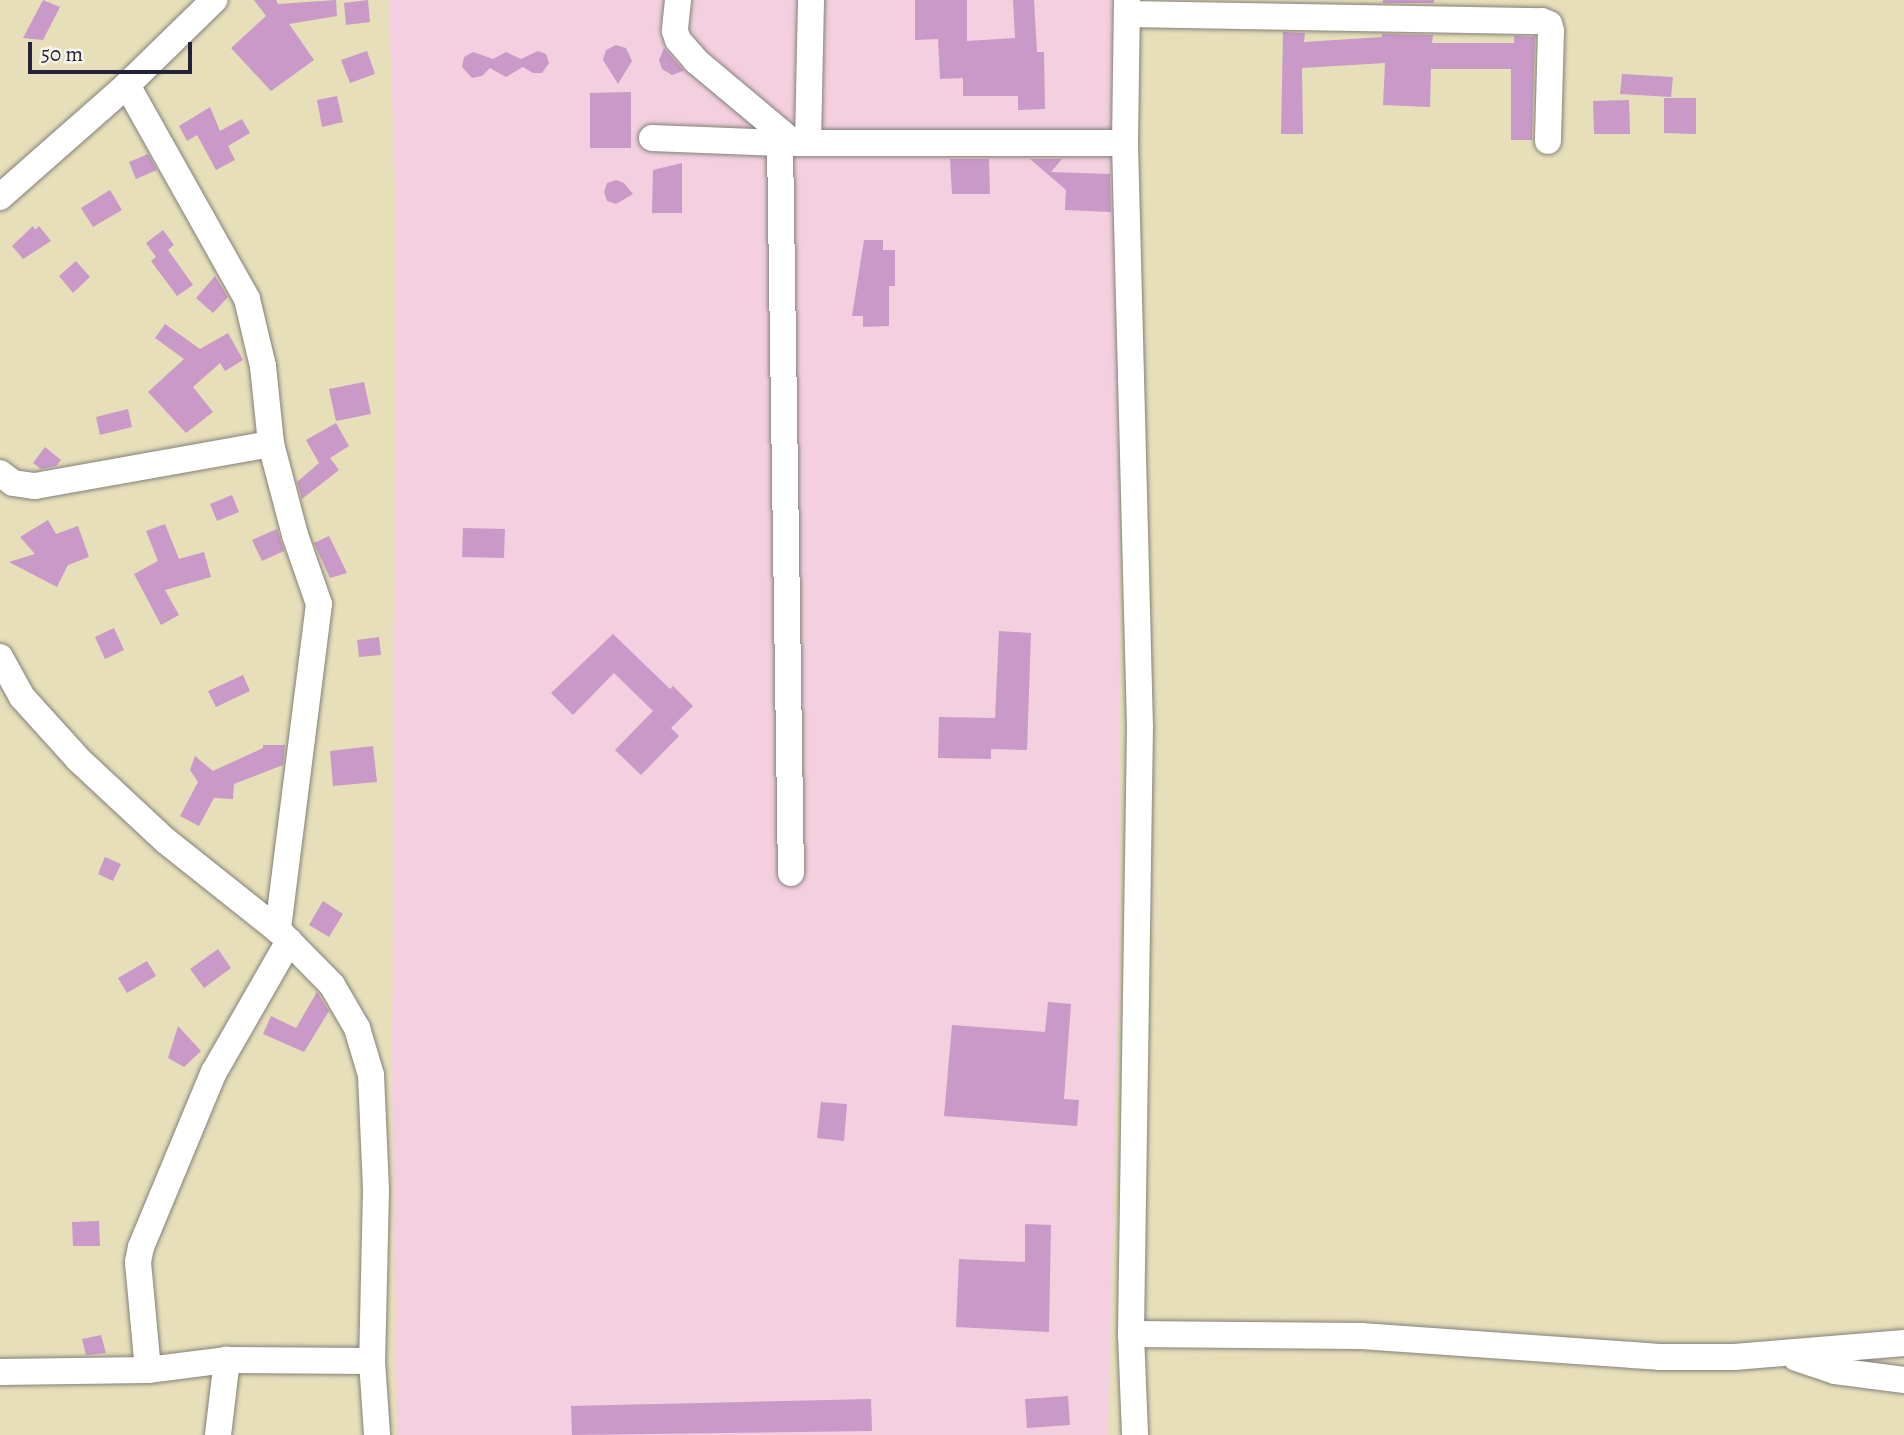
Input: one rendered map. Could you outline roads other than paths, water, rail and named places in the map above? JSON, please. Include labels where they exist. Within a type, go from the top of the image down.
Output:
[{"type":"street","points":[[0,197],[127,85],[214,0]]},
{"type":"street","points":[[678,0],[675,31],[678,40],[696,61],[794,143]]},
{"type":"street","points":[[791,873],[794,143],[811,0]]},
{"type":"street","points":[[1135,1435],[1130,1334],[1140,726],[1125,143],[1127,7],[1542,21],[1549,24],[1551,31],[1548,141]]},
{"type":"street","points":[[127,85],[247,299],[259,344],[271,444],[295,535],[319,604],[284,936],[214,1072],[141,1247],[138,1262],[148,1370]]},
{"type":"street","points":[[652,138],[794,143],[1125,143]]},
{"type":"street","points":[[0,473],[13,483],[35,486],[271,444]]},
{"type":"street","points":[[0,656],[22,697],[78,760],[166,841],[284,936],[332,985],[358,1028],[372,1074],[376,1190],[372,1361],[377,1435]]},
{"type":"street","points":[[1130,1334],[1361,1336],[1659,1357],[1784,1354],[1904,1343]]},
{"type":"street","points":[[1784,1354],[1835,1371],[1904,1380]]},
{"type":"street","points":[[0,1372],[148,1370],[227,1360],[372,1361]]},
{"type":"street","points":[[218,1435],[227,1360]]}]
